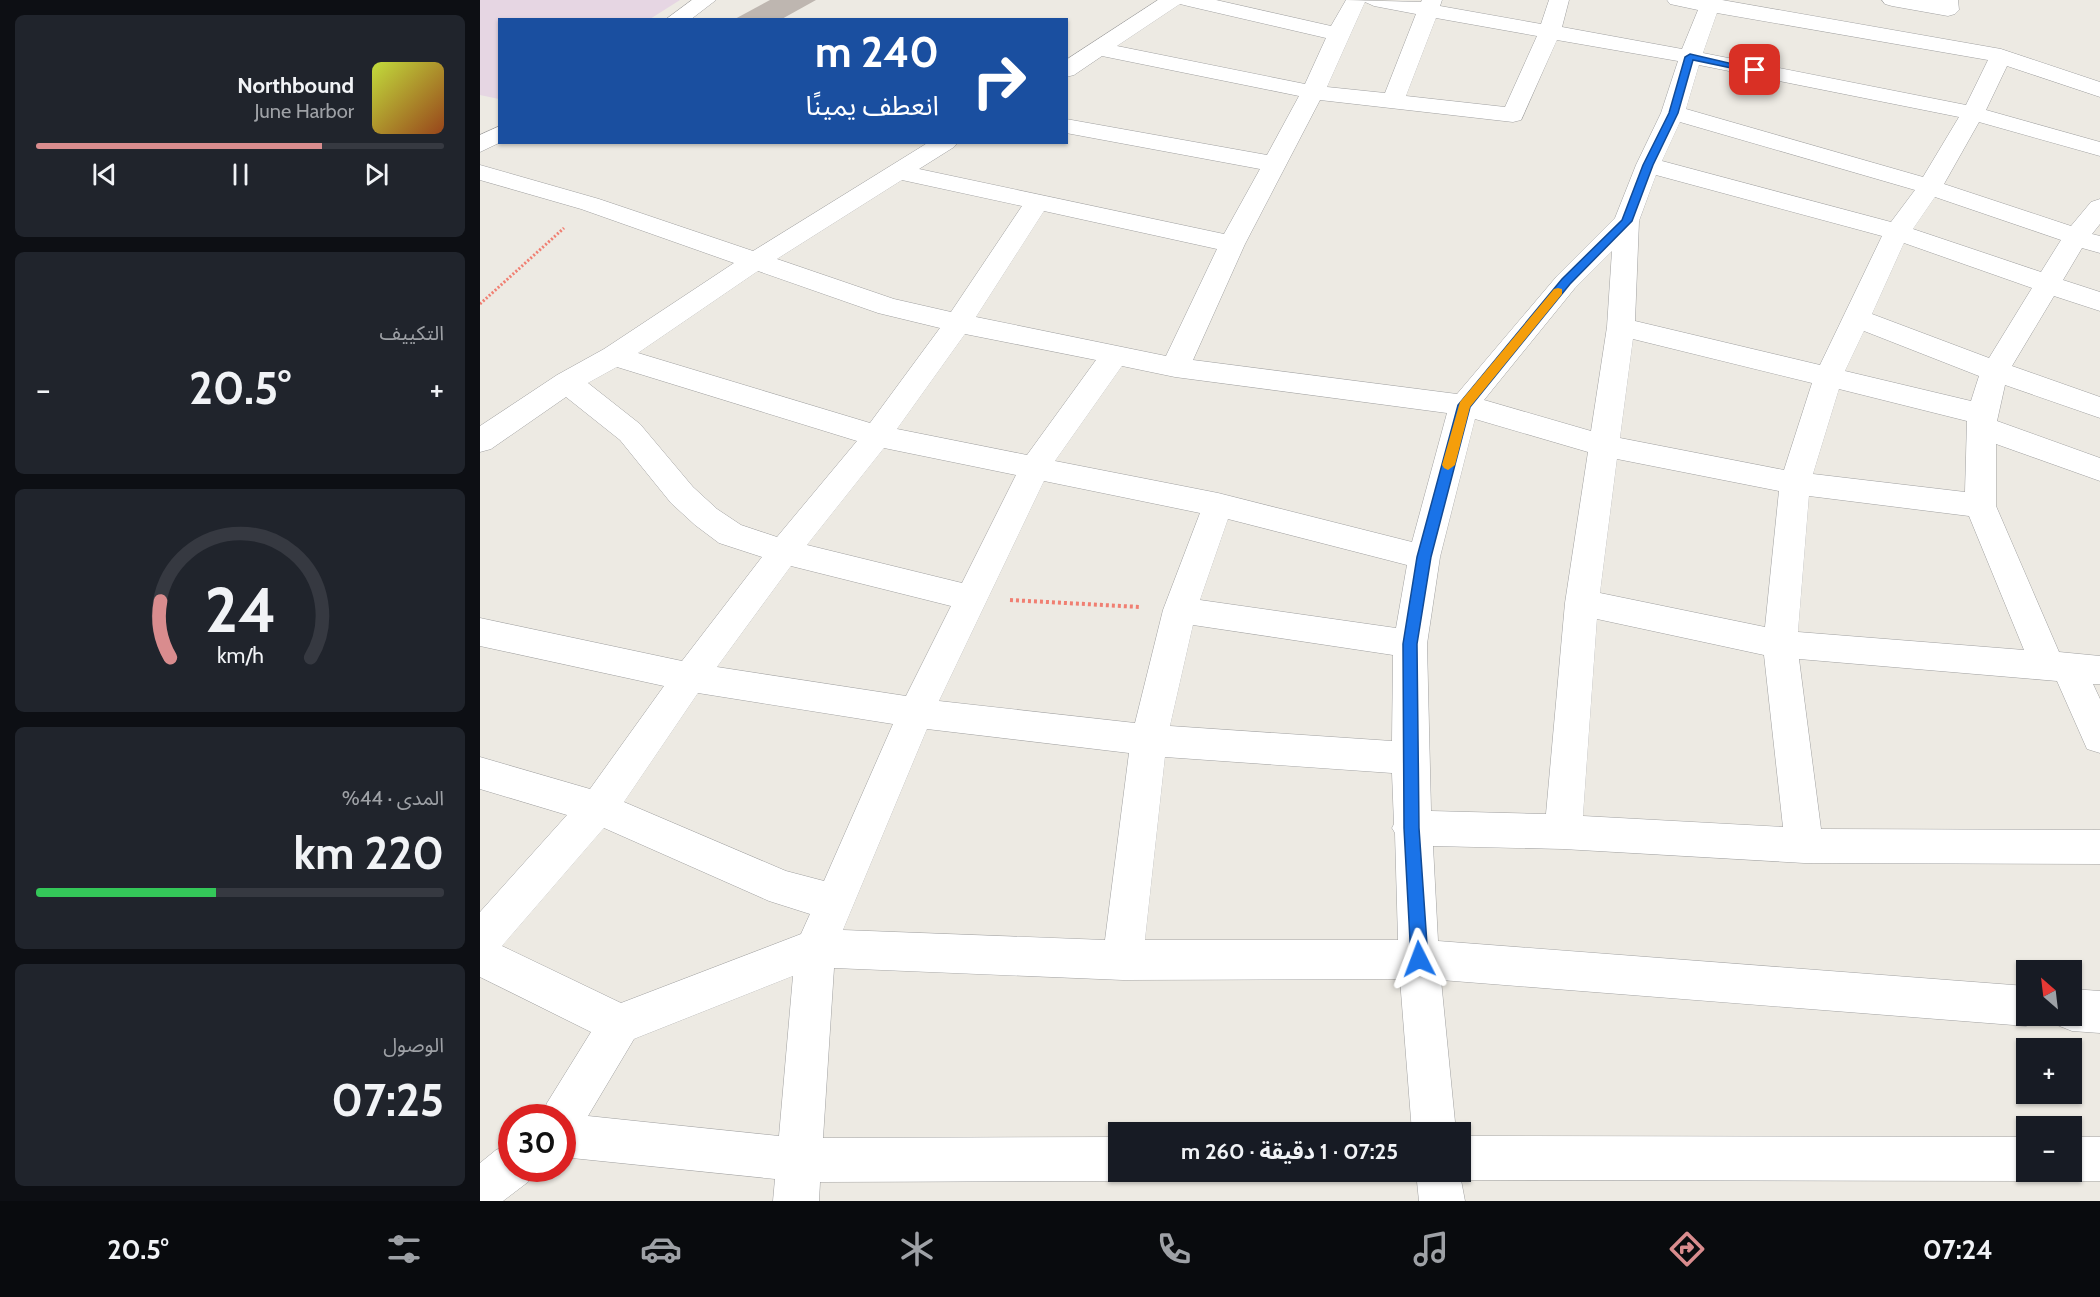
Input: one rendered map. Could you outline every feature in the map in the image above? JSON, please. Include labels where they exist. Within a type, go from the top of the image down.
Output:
[{"type":"street","points":[[678,18],[706,0]]},
{"type":"street","points":[[1068,69],[1172,0]]},
{"type":"street","points":[[1188,0],[1338,34]]},
{"type":"street","points":[[1175,368],[1232,244],[1313,92],[1338,34],[1356,0]]},
{"type":"street","points":[[1374,0],[1429,4],[1550,31],[1973,113],[2100,149]]},
{"type":"street","points":[[1101,49],[1313,92],[1513,115],[1550,31],[1559,0]]},
{"type":"street","points":[[1677,0],[1712,2],[2001,56],[2100,90]]},
{"type":"street","points":[[1892,0],[1948,10],[1948,0]]},
{"type":"street","points":[[1563,832],[1582,603],[1621,327],[1626,221],[1648,165],[1673,113],[1690,57],[1712,2]]},
{"type":"street","points":[[1393,101],[1429,4]]},
{"type":"street","points":[[1804,846],[1780,644],[1795,483],[1829,376],[1897,232],[1930,186],[1973,113],[2001,56]]},
{"type":"street","points":[[1673,113],[1930,186],[2088,241]]},
{"type":"street","points":[[1068,126],[1274,164]]},
{"type":"street","points":[[480,145],[498,134]]},
{"type":"street","points":[[480,441],[567,382],[614,356],[754,262],[943,144]]},
{"type":"street","points":[[1648,165],[1897,232],[2100,302]]},
{"type":"street","points":[[480,172],[590,204],[888,307],[958,323],[1175,368],[1464,405],[1605,446],[1795,483],[1980,506]]},
{"type":"street","points":[[897,172],[1232,244]]},
{"type":"street","points":[[480,941],[598,808],[690,677],[784,552],[877,436],[958,323],[1036,203]]},
{"type":"street","points":[[2100,207],[2088,241],[2048,284],[1995,372],[1982,421],[1980,506],[2037,637],[2072,668],[2100,738]]},
{"type":"street","points":[[1433,1122],[1419,959],[1411,828],[1410,644],[1424,557],[1464,405],[1566,282],[1626,221]]},
{"type":"street","points":[[1856,318],[1995,372],[2100,408]]},
{"type":"street","points":[[1621,327],[1829,376],[1982,421],[2100,470]]},
{"type":"street","points":[[614,356],[877,436],[1218,505],[1424,557]]},
{"type":"street","points":[[798,1181],[815,948],[916,713],[1035,467],[1114,356]]},
{"type":"street","points":[[567,382],[630,432],[682,495],[706,517],[730,534],[784,552],[970,598]]},
{"type":"street","points":[[1122,960],[1149,740],[1180,610],[1218,505]]},
{"type":"street","points":[[1582,603],[1780,644],[2072,668]]},
{"type":"street","points":[[1180,610],[1410,644]]},
{"type":"street","points":[[480,632],[690,677],[916,713],[1149,740],[1410,758]]},
{"type":"street","points":[[480,773],[598,808],[783,888],[835,903]]},
{"type":"street","points":[[1411,828],[1563,832],[1804,846],[2100,847]]},
{"type":"street","points":[[571,1104],[620,1024],[815,948],[1122,960],[1419,959],[2016,1005]]},
{"type":"street","points":[[480,956],[620,1024]]},
{"type":"street","points":[[2082,1011],[2100,1012]]},
{"type":"street","points":[[576,1138],[798,1181],[1108,1160]]},
{"type":"street","points":[[1471,1158],[2016,1159]]},
{"type":"street","points":[[2082,1159],[2100,1159]]},
{"type":"street","points":[[480,1191],[498,1177]]},
{"type":"street","points":[[1439,1182],[1442,1201]]},
{"type":"path","points":[[480,304],[590,204]]},
{"type":"path","points":[[970,598],[1180,610]]},
{"type":"shaded area","points":[[480,0],[680,0],[652,18],[498,18],[498,99],[480,95]]},
{"type":"building","points":[[770,0],[816,0],[784,18],[737,18]]},
{"type":"slow traffic","points":[[1448,465],[1464,405],[1558,291]]},
{"type":"route","points":[[1419,959],[1411,828],[1410,644],[1424,557],[1464,405],[1528,325],[1566,282],[1626,221],[1648,165],[1673,113],[1690,57],[1755,70]]}]
